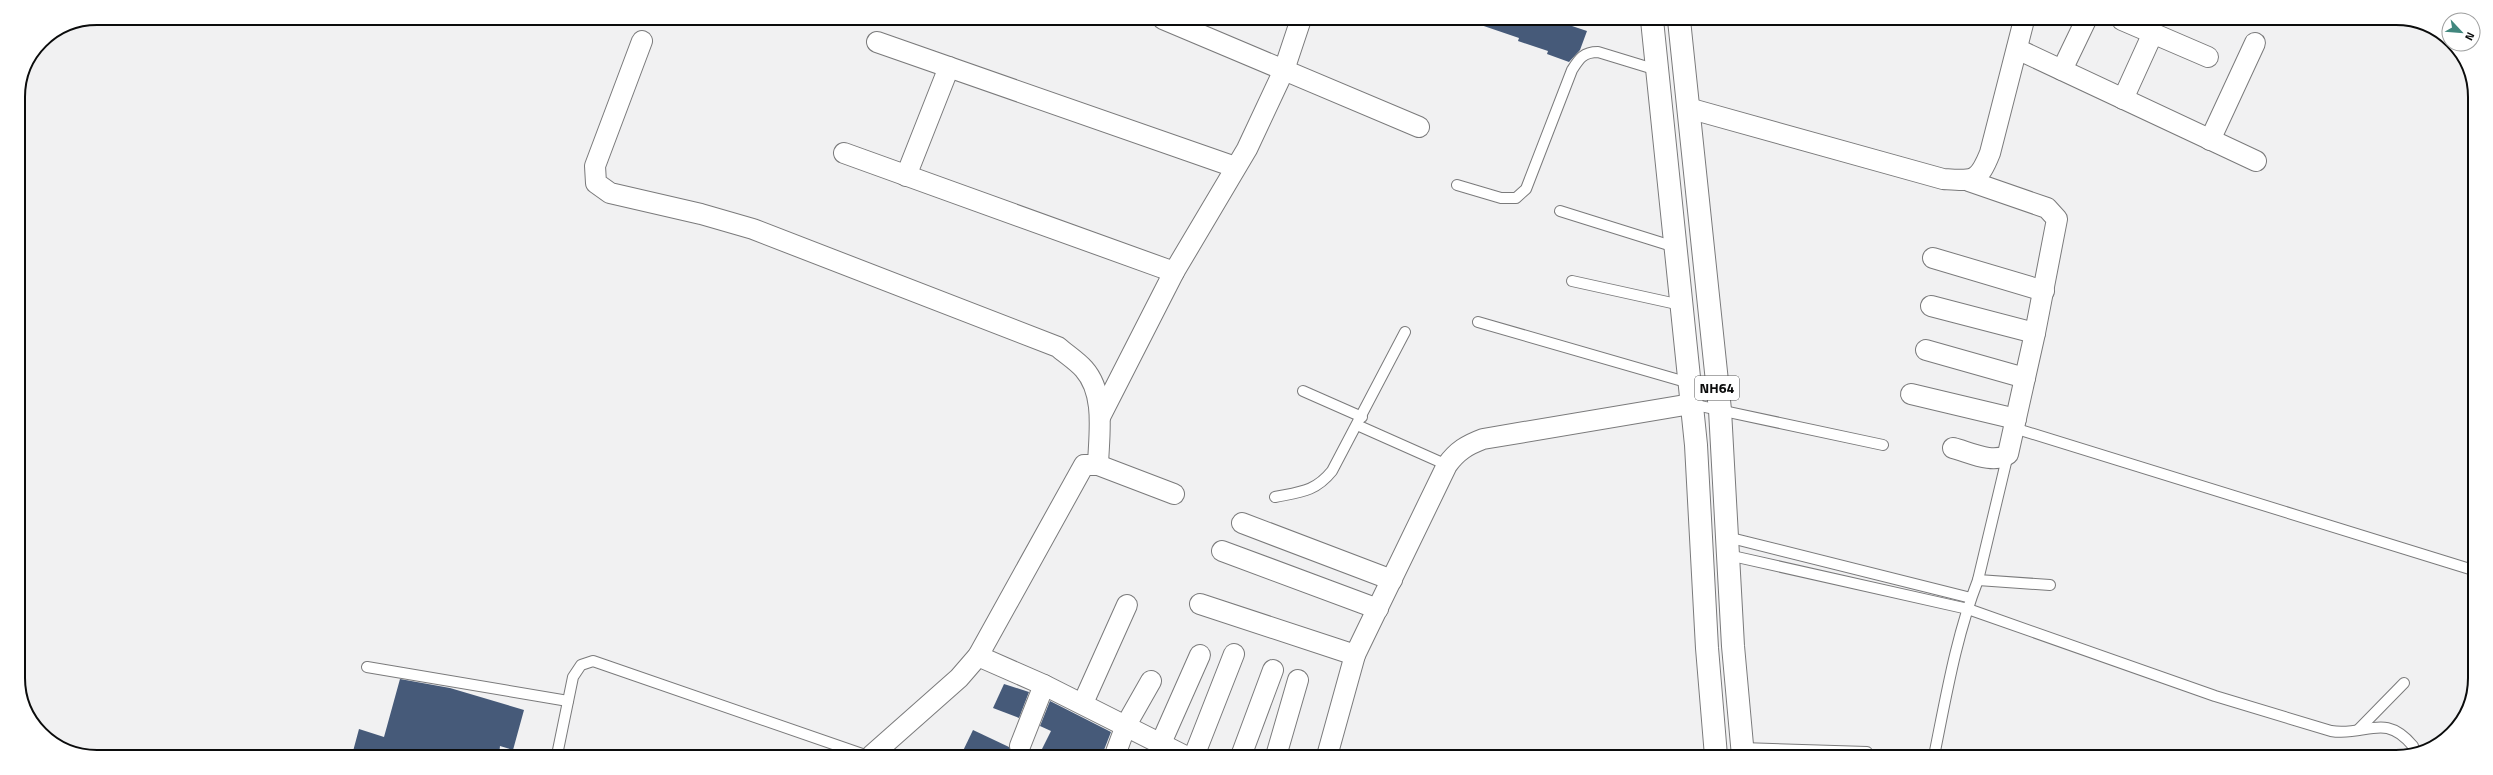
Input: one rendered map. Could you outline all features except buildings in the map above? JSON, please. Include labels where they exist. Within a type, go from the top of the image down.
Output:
[{"type":"highway","name":"NH64","points":[[1652,25],[1696,445],[1707,648],[1716,750]]},
{"type":"highway","name":"NH64","points":[[1680,25],[1719,400],[1733,646],[1743,750]]},
{"type":"street","points":[[1177,25],[1419,127]]},
{"type":"street","points":[[1100,417],[1174,272],[1236,167],[1261,121],[1284,70],[1299,25]]},
{"type":"street","points":[[1969,181],[1982,172],[1990,153],[2023,25]]},
{"type":"street","points":[[2062,70],[2084,25]]},
{"type":"street","points":[[2134,25],[2208,57]]},
{"type":"street","points":[[2123,99],[2153,33]]},
{"type":"street","points":[[642,41],[595,166],[596,183],[610,193],[701,214],[753,229],[1058,347],[1084,369],[1095,387],[1100,417],[1098,464]]},
{"type":"street","points":[[877,42],[1236,167]]},
{"type":"street","points":[[2210,140],[2255,43]]},
{"type":"street","points":[[2017,49],[2256,161]]},
{"type":"street","points":[[906,176],[949,67]]},
{"type":"street","points":[[1688,108],[1943,179],[1969,181],[2047,208],[2057,219],[2044,291],[2008,454],[2002,458],[1994,459],[1953,448]]},
{"type":"street","points":[[844,153],[1174,272]]},
{"type":"street","points":[[1934,258],[2044,291]]},
{"type":"street","points":[[1931,306],[2035,333]]},
{"type":"street","points":[[1926,350],[2025,378]]},
{"type":"street","points":[[1329,750],[1355,656],[1447,465],[1454,455],[1465,446],[1482,438],[1690,393]]},
{"type":"street","points":[[1911,394],[2015,424]]},
{"type":"street","points":[[878,750],[959,678],[978,656],[1075,477],[1084,465],[1098,464],[1174,494]]},
{"type":"street","points":[[1242,523],[1392,580]]},
{"type":"street","points":[[1222,551],[1378,609]]},
{"type":"street","points":[[1200,604],[1355,656]]},
{"type":"street","points":[[1082,704],[1127,605]]},
{"type":"street","points":[[1196,750],[1234,654]]},
{"type":"street","points":[[1162,744],[1200,655]]},
{"type":"street","points":[[978,656],[1044,685],[1174,750]]},
{"type":"street","points":[[1243,750],[1273,670]]},
{"type":"street","points":[[1278,750],[1298,680]]},
{"type":"street","points":[[1117,750],[1126,725],[1151,681]]},
{"type":"street","points":[[1020,746],[1044,685]]},
{"type":"lane","points":[[1457,185],[1501,198],[1516,198],[1526,189],[1572,70],[1579,59],[1588,52],[1598,52],[1657,70]]},
{"type":"lane","points":[[1560,211],[1675,247]]},
{"type":"lane","points":[[1572,280],[1681,306]]},
{"type":"lane","points":[[1478,322],[1690,393],[1883,444]]},
{"type":"lane","points":[[1275,497],[1312,489],[1322,483],[1332,471],[1360,421],[1405,332]]},
{"type":"lane","points":[[1303,390],[1447,465]]},
{"type":"lane","points":[[1690,393],[1719,400]]},
{"type":"lane","points":[[2015,424],[2468,568]]},
{"type":"lane","points":[[1935,750],[1952,667],[1971,598],[1978,580],[2008,454]]},
{"type":"lane","points":[[1728,546],[1971,598]]},
{"type":"lane","points":[[1728,546],[1968,609],[2215,696],[2331,731],[2349,733],[2375,726],[2389,728],[2404,735],[2413,746]]},
{"type":"lane","points":[[1978,580],[2050,585]]},
{"type":"lane","points":[[558,750],[573,677],[581,666],[593,661],[851,750]]},
{"type":"lane","points":[[367,668],[568,701]]},
{"type":"lane","points":[[2357,731],[2404,683]]}]
